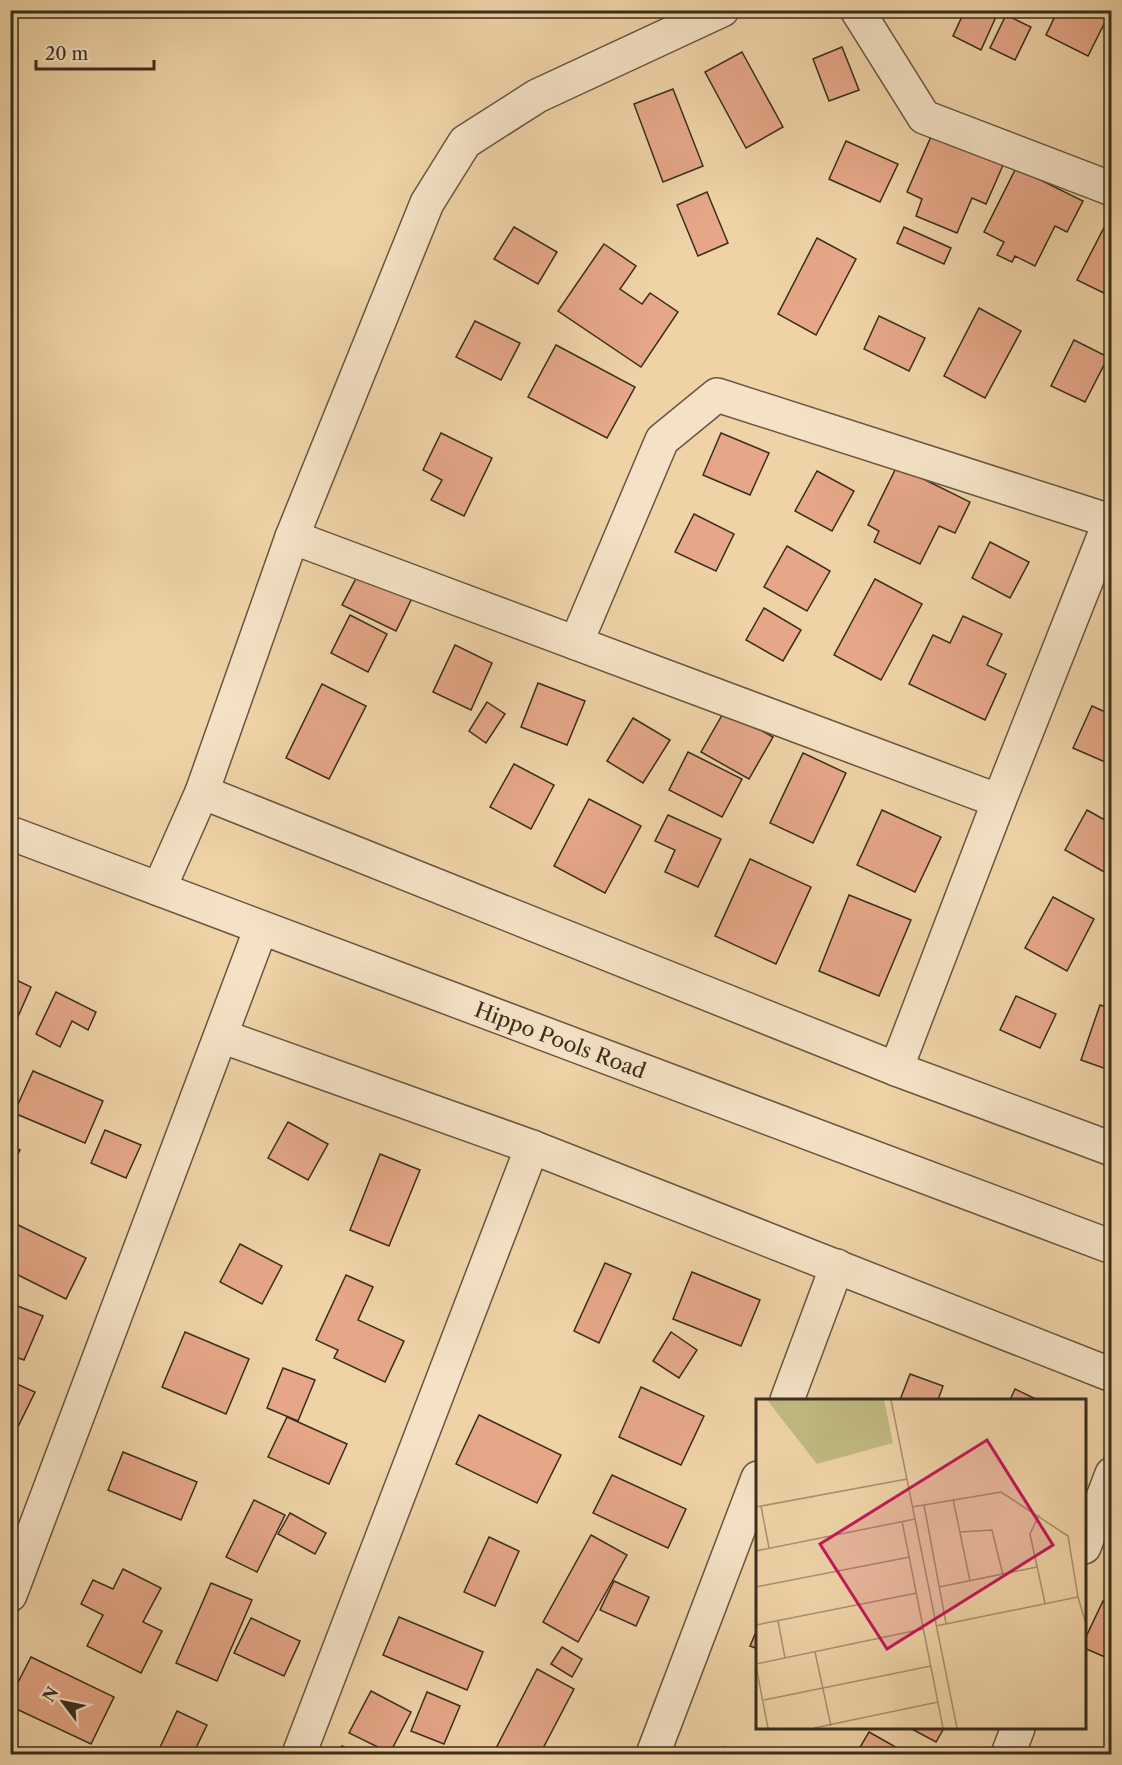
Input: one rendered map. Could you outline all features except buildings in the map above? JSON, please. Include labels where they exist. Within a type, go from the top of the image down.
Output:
[{"type":"street","points":[[159,889],[202,792],[292,537],[427,203],[465,142],[537,96],[722,10]]},
{"type":"street","points":[[857,10],[924,117],[1112,189]]},
{"type":"street","points":[[576,643],[662,440],[717,395],[1111,519],[896,1069]]},
{"type":"street","points":[[292,537],[999,801]]},
{"type":"street","points":[[202,792],[896,1069],[1112,1149]]},
{"type":"street","name":"Hippo Pools Road","points":[[10,833],[1112,1247]]},
{"type":"street","points":[[10,1595],[261,928]]},
{"type":"street","points":[[220,1036],[532,1147],[1112,1375]]},
{"type":"street","points":[[299,1755],[532,1147]]},
{"type":"street","points":[[788,1399],[837,1266]]},
{"type":"street","points":[[1086,1543],[1112,1474]]},
{"type":"street","points":[[653,1755],[756,1483]]},
{"type":"street","points":[[1008,1755],[1018,1729]]}]
